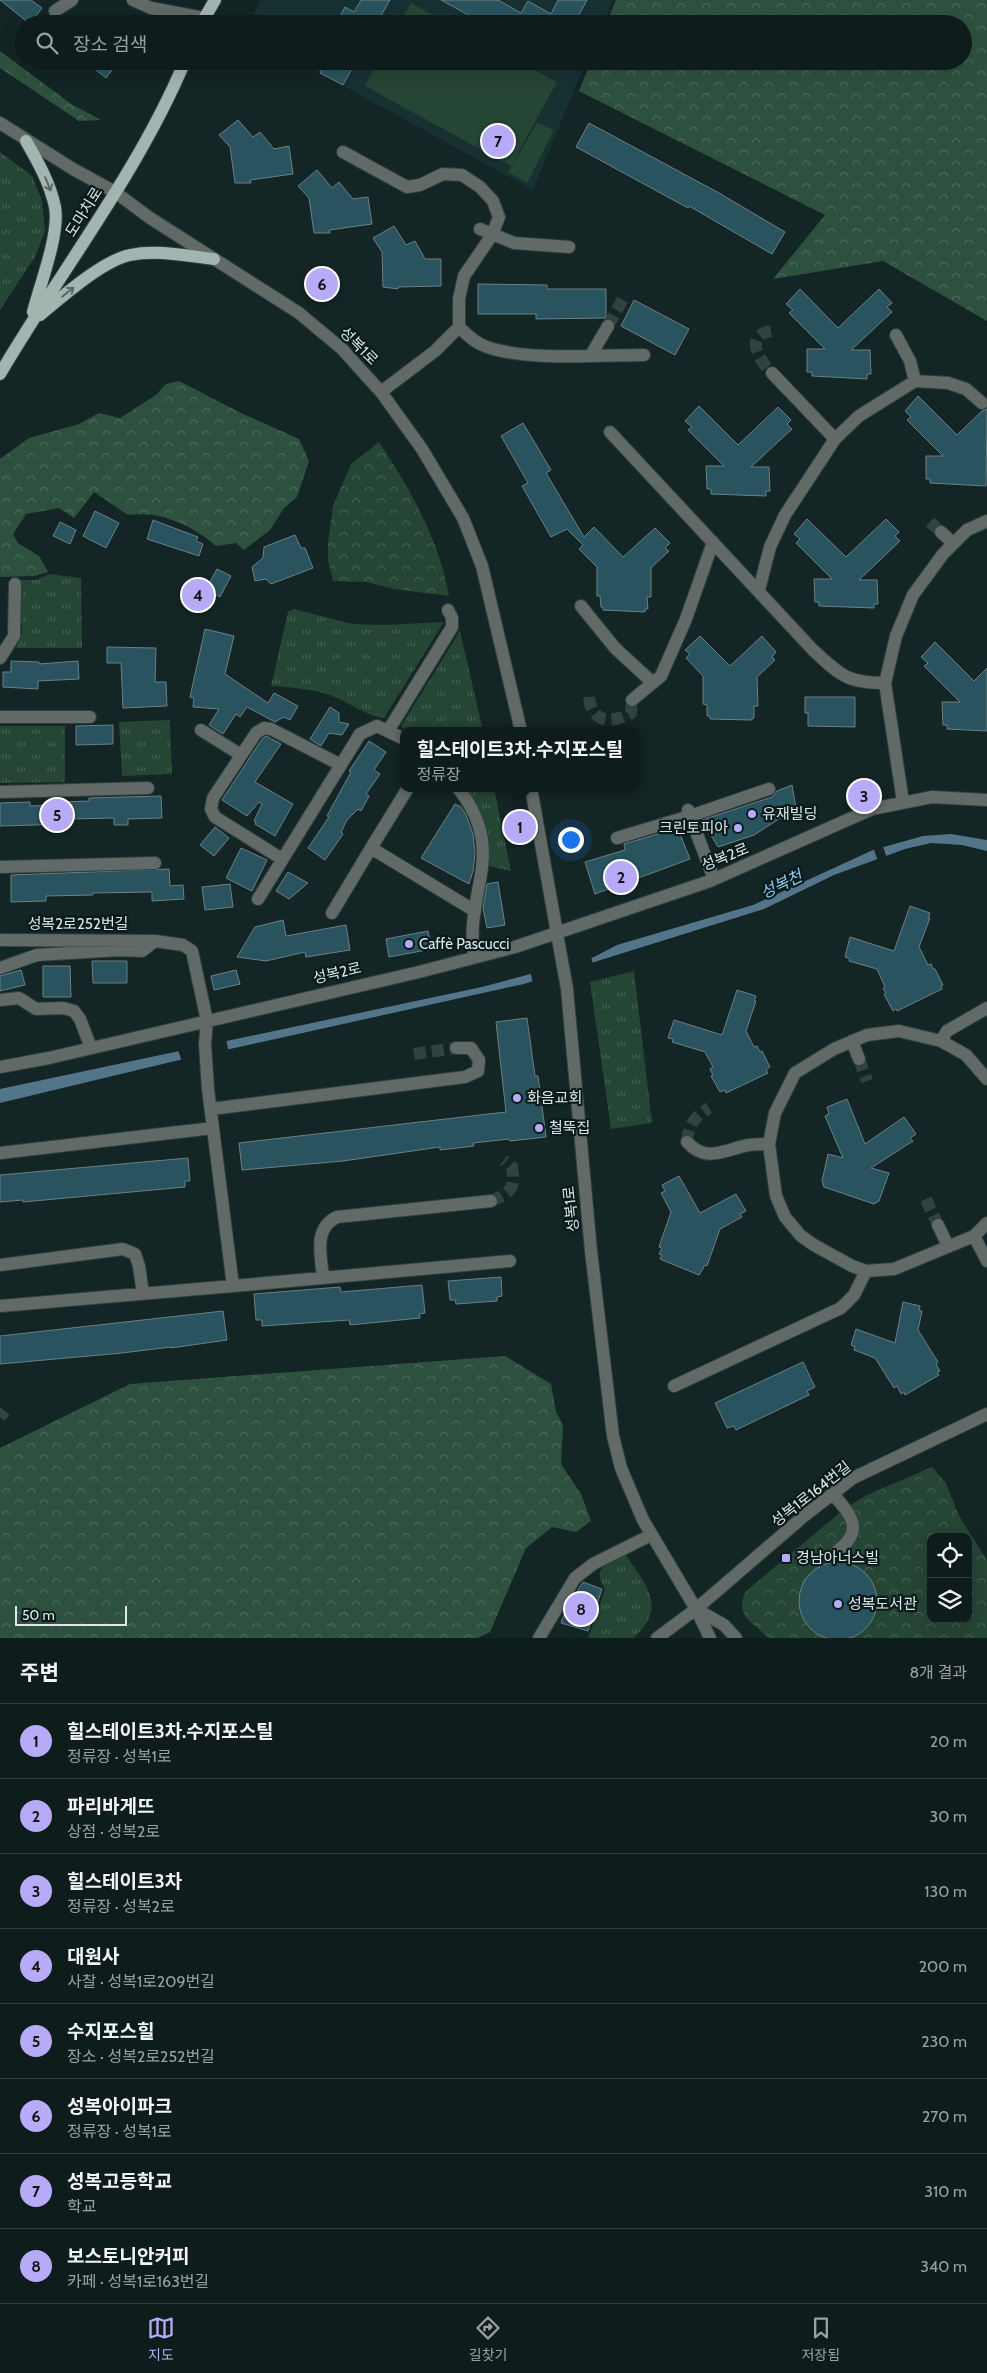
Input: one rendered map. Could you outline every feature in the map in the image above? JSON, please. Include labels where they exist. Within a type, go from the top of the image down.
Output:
[{"type":"main road","points":[[206,15],[215,0]]},
{"type":"main road","name":"도마치로","points":[[0,374],[30,322],[95,226],[155,124],[181,70]]},
{"type":"main road","points":[[26,141],[45,177],[56,210],[54,232],[30,322]]},
{"type":"main road","points":[[30,322],[75,286],[105,266],[128,255],[154,253],[214,259]]},
{"type":"street","points":[[55,11],[72,0]]},
{"type":"street","points":[[133,0],[151,8],[178,15]]},
{"type":"street","name":"성복1로","points":[[0,123],[26,141],[115,192],[150,218],[299,313],[342,349],[381,392],[422,449],[467,527],[482,566],[520,727]]},
{"type":"street","points":[[343,152],[407,187],[420,185],[443,174],[462,175],[480,187],[493,201],[499,217],[492,235],[464,276],[459,299],[459,327],[435,351],[381,392]]},
{"type":"street","points":[[480,228],[492,235],[514,243],[569,247]]},
{"type":"street","points":[[591,355],[608,326]]},
{"type":"street","points":[[459,327],[478,343],[498,351],[529,354],[644,356]]},
{"type":"street","points":[[896,335],[910,361],[915,381]]},
{"type":"street","points":[[772,373],[835,439]]},
{"type":"street","points":[[759,590],[770,547],[785,515],[835,439],[859,416],[915,381],[948,383],[966,389],[982,403]]},
{"type":"street","points":[[610,432],[813,650],[837,673],[860,683],[885,683]]},
{"type":"street","points":[[903,802],[885,683],[896,636],[913,595],[953,543],[967,530],[987,521]]},
{"type":"street","points":[[941,532],[953,543]]},
{"type":"street","points":[[632,700],[660,676],[686,619],[713,542]]},
{"type":"street","points":[[0,658],[14,636],[15,584]]},
{"type":"street","points":[[581,606],[615,648],[653,683]]},
{"type":"street","points":[[388,731],[452,627],[452,618],[448,610]]},
{"type":"street","points":[[0,718],[90,717]]},
{"type":"street","points":[[258,899],[360,734],[377,726],[400,737]]},
{"type":"street","points":[[282,859],[215,818],[211,809],[213,798],[256,733],[264,728],[271,729],[342,765]]},
{"type":"street","points":[[201,730],[241,755]]},
{"type":"street","points":[[0,792],[148,788]]},
{"type":"street","points":[[618,838],[689,813],[768,789]]},
{"type":"street","points":[[332,912],[406,792]]},
{"type":"street","points":[[460,792],[481,829],[484,848],[471,940],[474,958]]},
{"type":"street","name":"성복1로","points":[[532,792],[567,989],[610,1424],[622,1468],[650,1535],[696,1609],[710,1638]]},
{"type":"street","name":"성복2로","points":[[0,1067],[91,1048],[474,958],[557,933],[714,879],[758,861],[843,820],[872,809],[932,797],[987,800]]},
{"type":"street","points":[[669,815],[689,813],[707,804]]},
{"type":"street","points":[[689,813],[714,879]]},
{"type":"street","points":[[371,848],[475,911]]},
{"type":"street","points":[[0,867],[155,863]]},
{"type":"street","name":"성복2로252번길","points":[[0,940],[155,941]]},
{"type":"street","points":[[0,968],[37,956],[119,950],[142,952],[155,941],[183,945],[192,951],[207,1021],[205,1044],[208,1089],[233,1286]]},
{"type":"street","points":[[0,1000],[19,998],[36,1009],[63,1008],[74,1011],[80,1019],[91,1048]]},
{"type":"street","points":[[941,1040],[947,1032],[987,1008]]},
{"type":"street","points":[[987,1078],[966,1055],[941,1040],[899,1031],[881,1032],[852,1041],[821,1056],[795,1073],[775,1112],[769,1144],[776,1196],[791,1225],[801,1236],[828,1255],[866,1271],[894,1269],[974,1236],[987,1223]]},
{"type":"street","points":[[852,1041],[859,1059]]},
{"type":"street","points":[[211,1109],[465,1077],[478,1071],[479,1060],[471,1048],[456,1048]]},
{"type":"street","points":[[0,1152],[213,1128]]},
{"type":"street","points":[[687,1142],[695,1151],[714,1154],[749,1145],[769,1144]]},
{"type":"street","points":[[323,1277],[320,1237],[327,1222],[337,1217],[491,1201]]},
{"type":"street","points":[[938,1225],[948,1246]]},
{"type":"street","points":[[974,1236],[987,1261]]},
{"type":"street","points":[[0,1264],[123,1248],[135,1254],[139,1266],[143,1294]]},
{"type":"street","points":[[0,1306],[510,1261]]},
{"type":"street","points":[[674,1386],[841,1308],[854,1295],[866,1271]]},
{"type":"street","name":"성복1로164번길","points":[[657,1638],[696,1609],[832,1494],[861,1474],[987,1414]]},
{"type":"street","points":[[832,1494],[848,1512],[854,1526],[852,1535],[838,1551]]},
{"type":"street","points":[[539,1638],[575,1578],[593,1564],[650,1535]]},
{"type":"street","name":"성복1로","points":[[696,1609],[724,1625],[736,1638]]},
{"type":"shaded area","points":[[261,0],[613,0],[607,15],[254,15]]},
{"type":"shaded area","points":[[314,70],[582,70],[533,190]]},
{"type":"shaded area","points":[[951,834],[987,840],[987,851],[962,845],[931,843],[905,849],[834,875],[764,909],[524,984],[171,1062],[0,1103],[0,1089],[482,987],[594,957],[617,945],[753,905],[873,850],[923,836]]},
{"type":"green space","points":[[616,0],[987,0],[987,321],[883,261],[773,279],[825,215],[579,91],[587,70],[972,70],[972,15],[610,15]]},
{"type":"green space","points":[[411,3],[433,15],[404,15]]},
{"type":"green space","points":[[0,51],[15,62],[15,70],[25,70],[71,104],[101,120],[79,121],[0,68]]},
{"type":"green space","points":[[373,70],[535,70],[557,82],[511,166],[365,86]]},
{"type":"green space","points":[[537,123],[554,130],[527,183],[508,172]]},
{"type":"green space","points":[[0,152],[32,176],[42,201],[45,231],[35,257],[0,310]]},
{"type":"green space","points":[[179,381],[241,413],[299,439],[309,461],[297,497],[284,508],[270,530],[244,550],[236,543],[216,546],[206,538],[175,521],[153,515],[128,515],[94,492],[74,518],[59,508],[26,514],[13,534],[18,543],[39,556],[48,572],[34,576],[0,577],[0,459],[29,438],[79,424],[99,413],[120,418],[156,395],[166,384]]},
{"type":"green space","points":[[379,442],[402,478],[422,515],[438,554],[449,596],[394,589],[366,582],[333,581],[328,561],[328,543],[333,506],[351,464]]},
{"type":"green space","points":[[49,574],[81,578],[82,648],[16,648],[22,633],[20,580],[36,580]]},
{"type":"green space","points":[[294,609],[352,624],[383,625],[444,622],[384,718],[370,714],[323,693],[271,686],[288,612]]},
{"type":"green space","points":[[460,631],[482,727],[401,726]]},
{"type":"green space","points":[[170,720],[172,774],[122,776],[119,722]]},
{"type":"green space","points":[[0,726],[65,726],[65,782],[0,783]]},
{"type":"green space","points":[[467,792],[495,792],[511,871],[489,866],[487,830]]},
{"type":"green space","points":[[634,971],[652,1123],[611,1129],[590,982]]},
{"type":"green space","points":[[505,1356],[551,1384],[556,1412],[563,1425],[561,1464],[581,1494],[591,1521],[576,1532],[552,1527],[526,1548],[490,1632],[478,1638],[0,1638],[0,1448],[130,1384]]},
{"type":"green space","points":[[932,1467],[946,1483],[959,1516],[970,1533],[927,1533],[927,1623],[972,1623],[972,1536],[987,1560],[987,1638],[768,1638],[744,1613],[742,1608],[745,1592],[843,1510],[865,1496]]},
{"type":"green space","points":[[624,1552],[650,1595],[652,1605],[650,1616],[633,1638],[588,1638],[605,1589],[600,1576],[603,1566]]},
{"type":"pier","points":[[882,844],[887,858],[878,861],[873,847]]},
{"type":"pier","points":[[591,956],[593,965],[533,983],[530,971]]},
{"type":"pier","points":[[226,1039],[229,1053],[182,1062],[178,1050]]},
{"type":"building","points":[[0,0],[31,0],[42,8],[37,15],[19,15]]},
{"type":"building","points":[[361,0],[390,0],[381,15],[341,15],[345,7],[354,12]]},
{"type":"building","points":[[441,0],[498,0],[521,13],[528,1],[551,14],[558,0],[587,0],[579,15],[468,15]]},
{"type":"building","points":[[96,70],[112,70],[106,78]]},
{"type":"building","points":[[322,70],[351,70],[343,85],[320,73]]},
{"type":"building","points":[[238,120],[253,137],[260,132],[274,149],[289,146],[293,174],[250,180],[251,183],[235,183],[230,147],[219,135]]},
{"type":"building","points":[[589,123],[719,193],[785,232],[772,254],[689,206],[688,208],[576,147]]},
{"type":"building","points":[[317,170],[332,188],[339,182],[353,199],[368,197],[372,224],[329,230],[330,233],[314,233],[309,198],[298,186]]},
{"type":"building","points":[[394,226],[406,245],[415,241],[425,259],[441,259],[441,286],[398,287],[398,289],[383,287],[382,252],[373,238]]},
{"type":"building","points":[[478,284],[547,285],[547,289],[606,289],[606,318],[536,319],[536,314],[478,314]]},
{"type":"building","points":[[800,289],[838,328],[879,289],[892,303],[887,307],[892,312],[851,350],[870,350],[871,374],[867,374],[867,379],[812,376],[812,372],[807,372],[807,349],[825,349],[789,313],[793,310],[786,304]]},
{"type":"building","points":[[634,300],[689,329],[675,355],[621,326]]},
{"type":"building","points":[[918,396],[957,435],[982,411],[987,409],[986,486],[930,483],[930,479],[926,479],[926,456],[943,456],[907,420],[911,417],[905,411]]},
{"type":"building","points":[[699,406],[738,445],[778,407],[791,420],[787,424],[792,429],[751,467],[769,467],[770,491],[766,491],[766,496],[711,494],[711,489],[707,489],[706,466],[724,466],[688,430],[692,427],[685,421]]},
{"type":"building","points":[[523,423],[551,470],[546,473],[584,537],[594,527],[623,557],[655,528],[670,543],[665,548],[669,551],[651,568],[651,597],[647,597],[648,609],[645,609],[645,612],[603,610],[600,596],[597,596],[597,567],[579,549],[583,545],[567,529],[551,537],[522,486],[528,483],[501,436]]},
{"type":"building","points":[[95,511],[119,523],[106,548],[83,536]]},
{"type":"building","points":[[807,519],[846,557],[886,519],[899,532],[895,536],[900,541],[859,580],[877,580],[878,604],[874,604],[874,608],[819,606],[819,602],[815,602],[814,579],[832,579],[796,543],[800,539],[794,534]]},
{"type":"building","points":[[153,520],[198,537],[196,541],[203,544],[199,556],[147,539]]},
{"type":"building","points":[[60,522],[76,530],[70,544],[53,536]]},
{"type":"building","points":[[295,535],[301,548],[305,548],[313,568],[271,584],[266,579],[255,581],[252,567],[263,558],[264,547]]},
{"type":"building","points":[[217,569],[231,576],[220,597],[206,589]]},
{"type":"building","points":[[205,629],[234,636],[225,674],[268,703],[274,693],[298,706],[290,720],[284,717],[275,722],[247,707],[240,717],[236,714],[223,734],[209,725],[219,709],[193,707],[194,698],[190,697]]},
{"type":"building","points":[[700,636],[730,666],[762,636],[776,652],[772,657],[775,660],[757,677],[758,706],[754,706],[754,718],[752,720],[710,719],[710,716],[707,716],[707,705],[703,704],[703,676],[686,658],[690,654],[685,650]]},
{"type":"building","points":[[935,642],[974,681],[987,668],[987,731],[947,729],[947,725],[943,725],[942,702],[960,702],[924,666],[928,663],[921,657]]},
{"type":"building","points":[[107,647],[156,648],[155,682],[166,682],[167,706],[123,708],[121,663],[107,663]]},
{"type":"building","points":[[11,661],[39,662],[39,664],[78,661],[79,679],[38,681],[38,689],[3,687],[3,672],[11,672]]},
{"type":"building","points":[[805,697],[855,697],[855,727],[808,726],[808,713],[805,713]]},
{"type":"building","points":[[330,707],[339,713],[339,722],[349,724],[342,735],[329,733],[321,746],[310,739]]},
{"type":"building","points":[[113,725],[113,744],[76,745],[76,726]]},
{"type":"building","points":[[266,736],[281,744],[255,782],[293,804],[275,836],[255,824],[256,822],[254,821],[262,804],[259,802],[247,816],[222,800],[262,739]]},
{"type":"building","points":[[369,741],[386,752],[374,770],[380,774],[366,794],[369,796],[361,811],[358,809],[347,820],[341,832],[343,834],[325,860],[308,848],[329,817],[327,816],[351,772],[349,771]]},
{"type":"building","name":"유재빌딩","points":[[792,785],[796,808],[754,835],[718,847],[702,820],[772,797],[777,791]]},
{"type":"building","points":[[161,796],[162,818],[128,819],[128,825],[114,825],[114,818],[70,819],[71,824],[0,826],[0,803],[30,802],[30,806],[60,805],[60,802],[89,801],[89,798]]},
{"type":"building","points":[[455,804],[461,807],[466,815],[473,834],[475,853],[469,884],[421,858]]},
{"type":"building","points":[[215,827],[229,838],[214,856],[200,845]]},
{"type":"building","points":[[672,830],[676,836],[680,834],[690,859],[595,894],[585,862],[625,850],[624,844]]},
{"type":"building","points":[[241,848],[267,860],[252,891],[226,878]]},
{"type":"building","points":[[169,869],[170,886],[183,885],[184,899],[152,901],[152,892],[93,893],[93,895],[46,896],[46,901],[11,902],[11,875]]},
{"type":"building","points":[[288,872],[308,883],[289,899],[276,891]]},
{"type":"building","points":[[498,882],[505,925],[487,928],[483,908],[487,884]]},
{"type":"building","points":[[230,884],[233,907],[205,910],[202,887]]},
{"type":"building","points":[[910,906],[930,913],[928,918],[930,918],[919,947],[928,965],[931,964],[933,969],[935,969],[943,985],[941,986],[942,989],[897,1011],[896,1009],[893,1011],[884,994],[886,993],[883,988],[885,987],[877,969],[849,961],[850,959],[845,957],[850,937],[894,951]]},
{"type":"building","points":[[283,920],[286,936],[346,925],[350,950],[306,957],[305,952],[266,961],[237,957],[255,927]]},
{"type":"building","name":"Caffè Pascucci","points":[[428,931],[432,949],[389,957],[386,939]]},
{"type":"building","points":[[92,961],[127,961],[127,983],[93,983]]},
{"type":"building","points":[[43,966],[70,966],[71,997],[43,997]]},
{"type":"building","points":[[21,970],[25,985],[0,991],[0,976]]},
{"type":"building","points":[[236,970],[240,984],[214,990],[211,976]]},
{"type":"building","points":[[737,990],[756,996],[746,1031],[754,1047],[757,1046],[760,1052],[762,1051],[770,1067],[766,1070],[768,1073],[726,1093],[725,1090],[720,1092],[711,1076],[713,1075],[710,1069],[713,1067],[705,1052],[672,1042],[673,1039],[668,1038],[674,1020],[722,1035]]},
{"type":"building","points":[[527,1018],[535,1076],[538,1076],[546,1137],[510,1141],[509,1139],[473,1143],[474,1146],[440,1150],[440,1147],[343,1161],[242,1170],[239,1143],[506,1112],[496,1022]]},
{"type":"building","points":[[847,1099],[865,1144],[904,1117],[916,1134],[910,1138],[913,1141],[871,1168],[889,1173],[879,1201],[874,1204],[824,1187],[822,1181],[828,1154],[843,1158],[825,1116],[829,1114],[827,1107]]},
{"type":"building","points":[[188,1158],[190,1181],[185,1181],[185,1187],[23,1202],[23,1200],[0,1202],[0,1175]]},
{"type":"building","points":[[679,1176],[700,1213],[736,1194],[746,1211],[740,1214],[742,1217],[720,1229],[707,1266],[705,1265],[699,1275],[660,1259],[662,1255],[659,1254],[662,1248],[659,1247],[671,1212],[661,1193],[665,1191],[662,1185]]},
{"type":"building","points":[[501,1277],[502,1296],[497,1297],[497,1301],[456,1304],[455,1300],[450,1300],[448,1281]]},
{"type":"building","points":[[422,1285],[425,1313],[419,1314],[420,1318],[350,1325],[349,1320],[262,1326],[262,1320],[256,1320],[254,1294],[340,1287],[341,1292]]},
{"type":"building","points":[[903,1302],[920,1306],[919,1310],[922,1311],[918,1330],[938,1362],[936,1364],[940,1371],[937,1372],[939,1375],[905,1395],[904,1392],[901,1394],[897,1386],[894,1388],[875,1358],[854,1350],[855,1347],[851,1345],[856,1329],[895,1343]]},
{"type":"building","points":[[223,1311],[227,1340],[171,1348],[0,1364],[0,1336]]},
{"type":"building","points":[[803,1362],[815,1387],[807,1391],[809,1395],[736,1430],[734,1426],[727,1428],[715,1403]]},
{"type":"building","name":"성복도서관","points":[[838,1562],[853,1565],[870,1580],[876,1593],[877,1601],[874,1616],[865,1628],[850,1638],[823,1637],[806,1622],[800,1609],[799,1601],[802,1586],[817,1569],[830,1563]]},
{"type":"building","points":[[583,1582],[602,1589],[588,1631],[561,1623],[566,1609]]},
{"type":"tunnel","points":[[608,326],[623,299]]},
{"type":"tunnel","points":[[771,331],[758,338],[756,349],[772,373]]},
{"type":"tunnel","points":[[930,522],[941,532]]},
{"type":"tunnel","points":[[589,697],[594,712],[598,716],[610,720],[624,717],[631,713],[632,700]]},
{"type":"tunnel","points":[[414,1054],[456,1048]]},
{"type":"tunnel","points":[[859,1059],[867,1081]]},
{"type":"tunnel","points":[[687,1142],[689,1130],[693,1122],[709,1108]]},
{"type":"tunnel","points":[[491,1201],[507,1193],[512,1185],[512,1167],[504,1160]]},
{"type":"tunnel","points":[[926,1199],[938,1225]]},
{"type":"tunnel","points":[[0,1417],[5,1411]]},
{"type":"place","name":"성복고등학교","points":[[498,141]]},
{"type":"place","name":"성복아이파크","points":[[322,284]]},
{"type":"place","name":"대원사","points":[[198,595]]},
{"type":"place","name":"힐스테이트3차","points":[[864,796]]},
{"type":"place","name":"유재빌딩","points":[[752,814]]},
{"type":"place","name":"수지포스힐","points":[[57,815]]},
{"type":"place","name":"힐스테이트3차.수지포스틸","points":[[520,827]]},
{"type":"place","name":"크린토피아","points":[[738,828]]},
{"type":"place","name":"파리바게뜨","points":[[621,877]]},
{"type":"place","name":"Caffè Pascucci","points":[[409,944]]},
{"type":"place","name":"화음교회","points":[[517,1098]]},
{"type":"place","name":"철뚝집","points":[[539,1128]]},
{"type":"place","name":"경남아너스빌","points":[[786,1558]]},
{"type":"place","name":"성복도서관","points":[[838,1604]]},
{"type":"place","name":"보스토니안커피","points":[[581,1609]]},
{"type":"water label","name":"성복천","points":[[781,884]]}]
